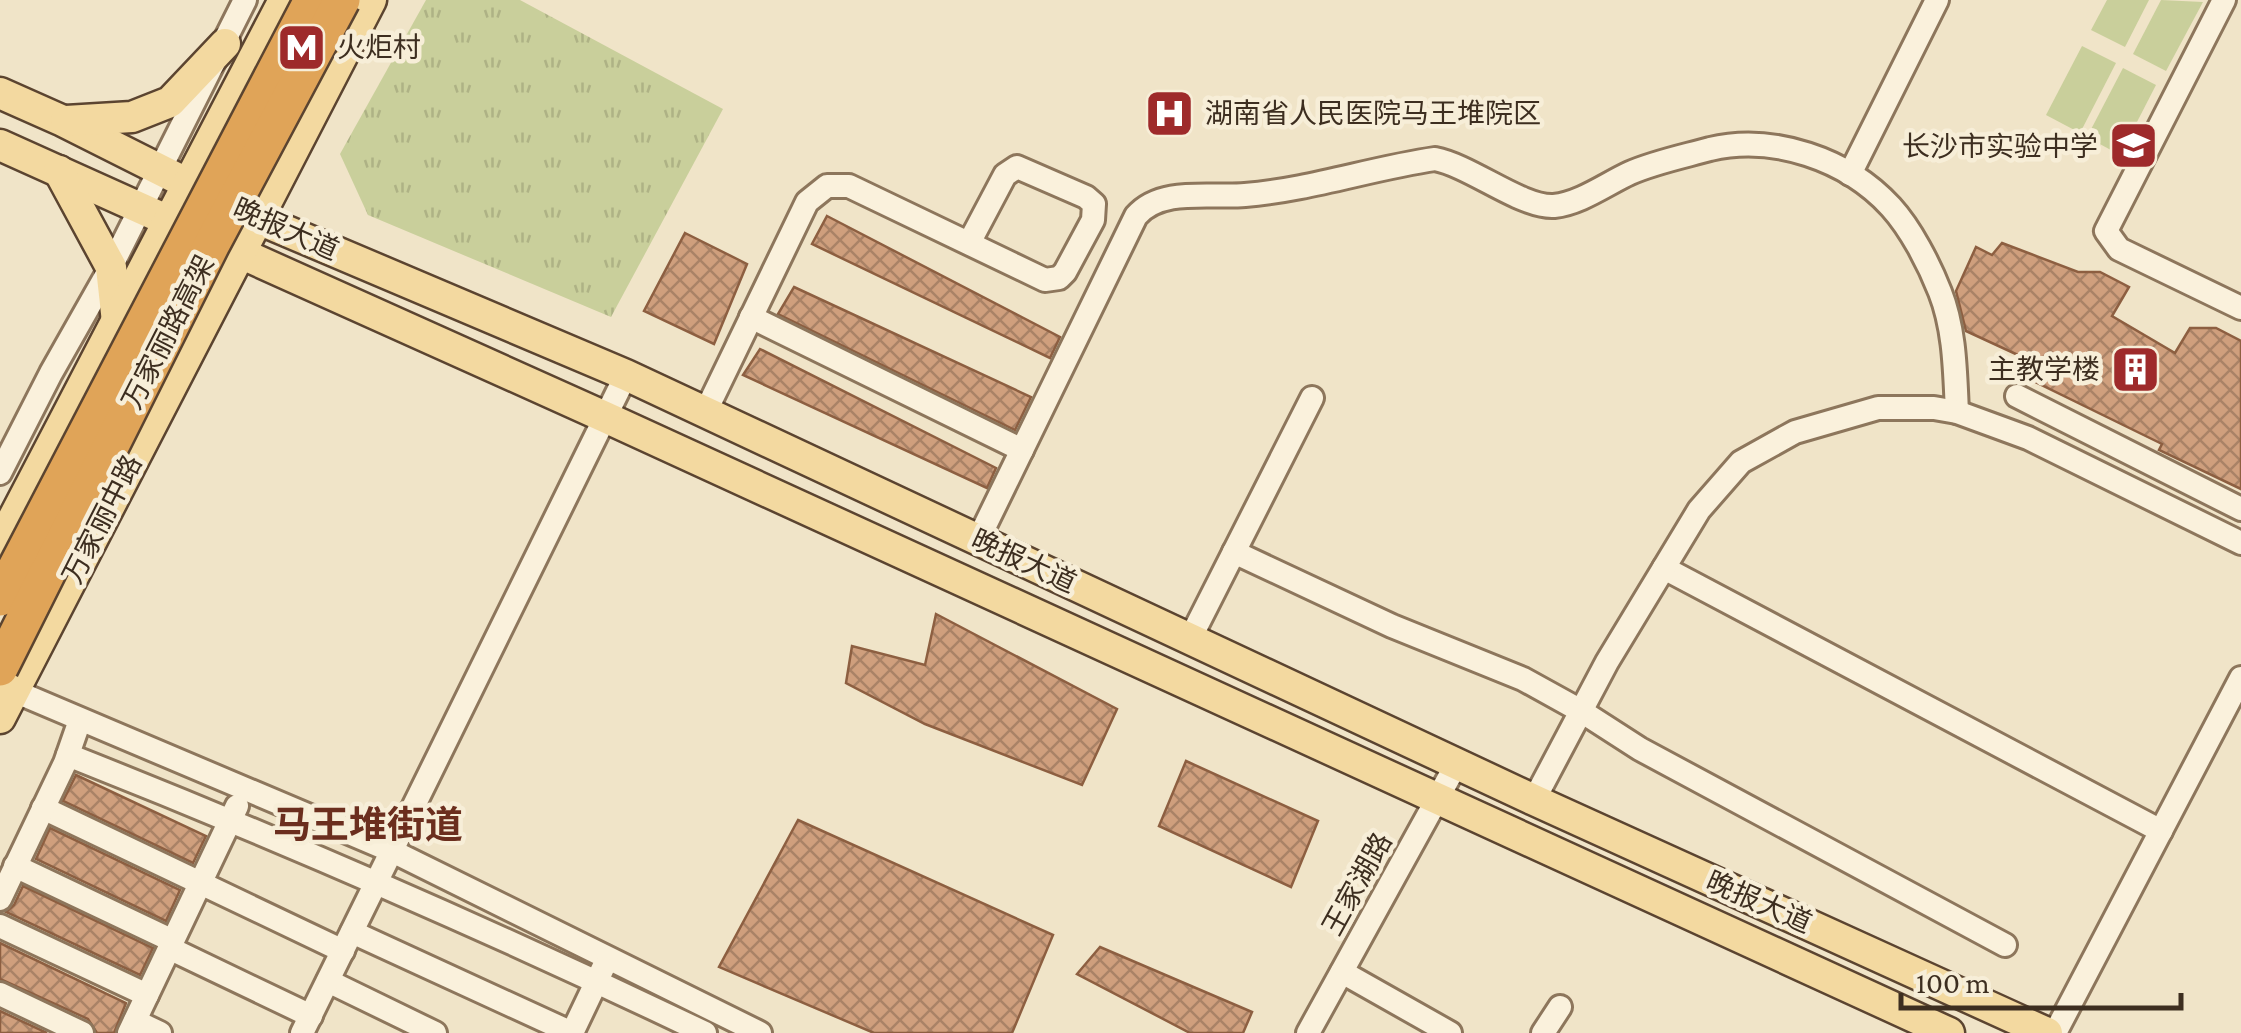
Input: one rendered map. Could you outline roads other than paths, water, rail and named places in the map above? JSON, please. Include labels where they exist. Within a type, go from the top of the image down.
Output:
[{"type":"highway","name":"万家丽路高架","points":[[0,598],[312,0]]},
{"type":"highway","name":"万家丽路高架","points":[[3,691],[212,244],[342,0]]},
{"type":"main road","points":[[0,544],[284,0]]},
{"type":"main road","name":"万家丽中路","points":[[3,691],[371,0]]},
{"type":"main road","points":[[63,121],[132,117],[170,102],[225,44]]},
{"type":"main road","name":"晚报大道","points":[[0,93],[256,218],[626,375],[1534,800],[2051,1033]]},
{"type":"main road","name":"晚报大道","points":[[0,145],[605,417],[1949,1033]]},
{"type":"main road","points":[[58,172],[111,266],[117,322]]},
{"type":"street","points":[[0,473],[111,266],[245,0]]},
{"type":"street","points":[[1850,174],[1937,0]]},
{"type":"street","points":[[2224,0],[2106,230],[2119,249],[2241,308]]},
{"type":"street","points":[[978,540],[1136,216],[1146,206],[1156,201],[1249,195],[1435,159],[1549,206],[1570,203],[1635,171],[1714,148],[1776,146],[1850,174],[1893,209],[1940,293],[1952,339],[1957,412]]},
{"type":"street","points":[[705,412],[806,202],[827,186],[849,186],[970,243],[1052,280],[1066,272],[1093,220],[1094,204],[1056,182],[1017,167],[1005,175],[970,243]]},
{"type":"street","points":[[751,317],[1022,450]]},
{"type":"street","points":[[16,866],[171,944],[306,1024],[626,375]]},
{"type":"street","points":[[2016,396],[2241,509]]},
{"type":"street","points":[[1190,639],[1312,398]]},
{"type":"street","points":[[1534,800],[1700,510],[1741,462],[1795,432],[1878,408],[1957,412],[2028,438],[2241,543]]},
{"type":"street","points":[[1234,552],[1392,626],[1523,680],[1582,711],[1654,757],[2005,945]]},
{"type":"street","points":[[1664,568],[2160,831]]},
{"type":"street","points":[[2051,1033],[2241,678]]},
{"type":"street","points":[[3,691],[392,851],[760,1033]]},
{"type":"street","points":[[0,899],[68,755],[80,720]]},
{"type":"street","points":[[68,755],[231,819],[705,1033]]},
{"type":"street","name":"王家湖路","points":[[1308,1033],[1457,764]]},
{"type":"street","points":[[160,1033],[132,1027],[245,789]]},
{"type":"street","points":[[43,808],[201,882],[572,1033],[608,956]]},
{"type":"street","points":[[0,926],[147,995]]},
{"type":"street","points":[[1342,972],[1450,1033]]},
{"type":"street","points":[[328,982],[434,1033]]},
{"type":"street","points":[[0,994],[82,1033]]},
{"type":"street","points":[[1543,1033],[1560,1007]]},
{"type":"place","name":"火炬村","points":[[302,47]]},
{"type":"place","name":"湖南省人民医院马王堆院区","points":[[1170,113]]},
{"type":"place","name":"长沙市实验中学","points":[[2133,146]]},
{"type":"place","name":"主教学楼","points":[[2135,369]]},
{"type":"district","name":"马王堆街道","points":[[368,825]]}]
